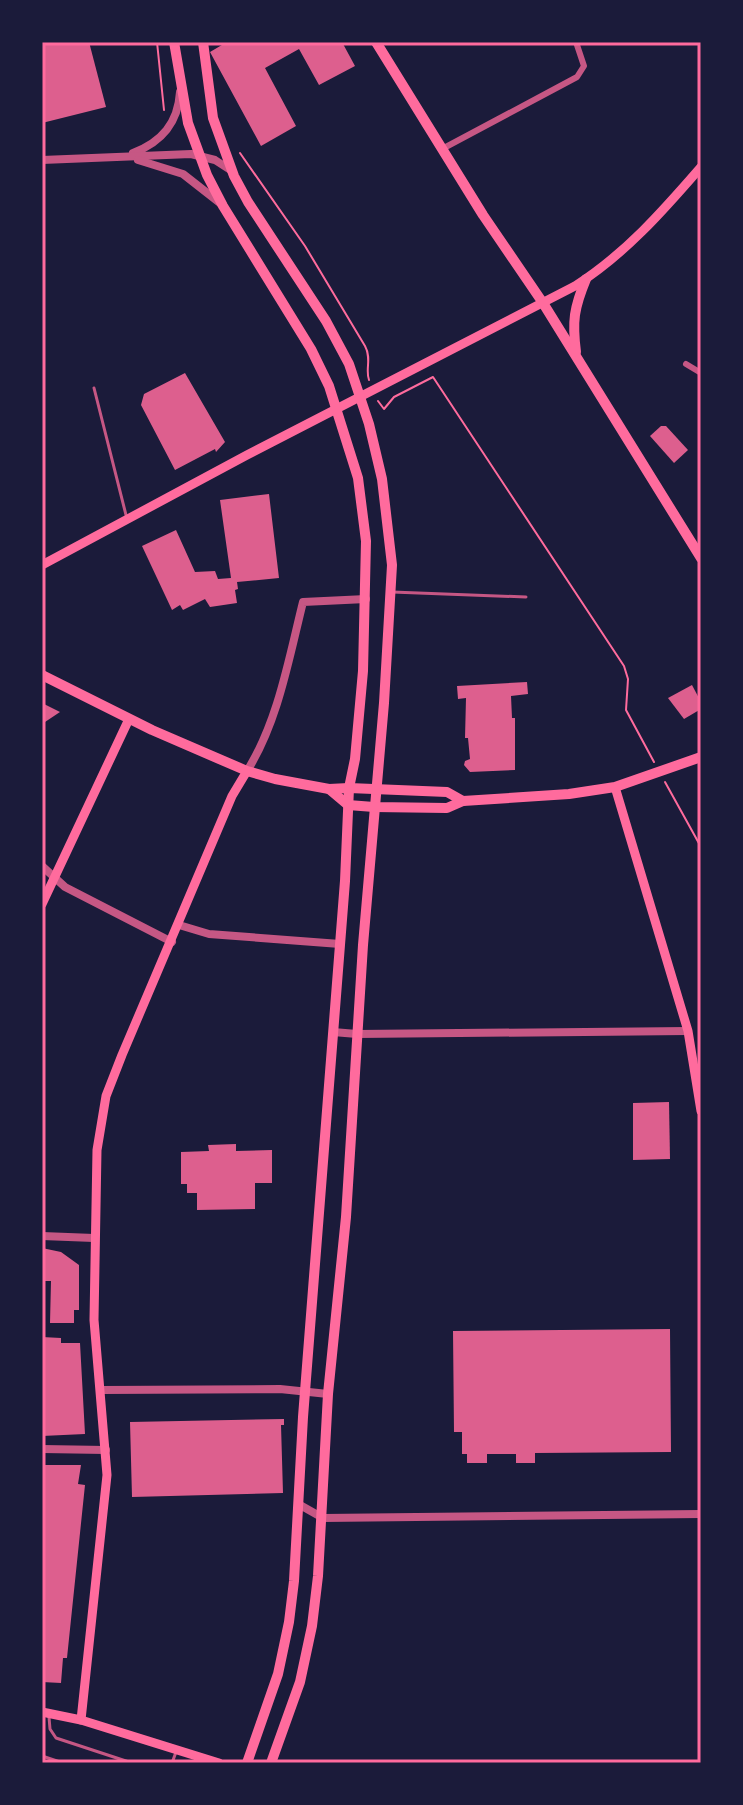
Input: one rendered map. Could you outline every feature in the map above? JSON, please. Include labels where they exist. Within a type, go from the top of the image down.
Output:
[{"type":"main road","points":[[174,42],[188,123],[199,155],[223,206],[311,349],[338,410],[353,456],[366,541],[366,599],[358,730],[349,788],[294,1581],[284,1646],[268,1707],[247,1763]]},
{"type":"main road","points":[[203,42],[213,118],[234,176],[332,331],[349,364],[382,479],[391,552],[392,592],[357,1034],[346,1217],[328,1394],[323,1518],[314,1613],[292,1708],[271,1763]]},
{"type":"main road","points":[[376,42],[701,558]]},
{"type":"main road","points":[[42,565],[586,279],[635,241],[701,167]]},
{"type":"main road","points":[[577,358],[573,316],[586,279]]},
{"type":"main road","points":[[42,675],[129,719],[247,771],[329,789],[447,792],[463,801]]},
{"type":"main road","points":[[42,904],[129,719]]},
{"type":"main road","points":[[329,789],[348,805],[447,808],[463,801],[569,794],[615,787],[701,757]]},
{"type":"main road","points":[[81,1720],[106,1496],[106,1450],[94,1311],[94,1238],[97,1150],[106,1096],[232,796],[247,771]]},
{"type":"main road","points":[[615,787],[688,1031],[701,1111]]},
{"type":"main road","points":[[46,1712],[219,1763]]},
{"type":"street","points":[[442,149],[577,77],[584,66],[576,42]]},
{"type":"street","points":[[113,157],[141,150],[165,134],[177,112],[180,81]]},
{"type":"street","points":[[42,160],[199,155],[221,164],[234,176]]},
{"type":"street","points":[[113,157],[145,161],[176,171],[202,186],[223,206]]},
{"type":"street","points":[[686,364],[701,373]]},
{"type":"street","points":[[247,771],[260,751],[303,602],[366,599]]},
{"type":"street","points":[[42,866],[65,887],[172,942]]},
{"type":"street","points":[[179,925],[209,934],[340,944]]},
{"type":"street","points":[[333,1032],[688,1031]]},
{"type":"street","points":[[42,1236],[94,1238]]},
{"type":"street","points":[[101,1390],[280,1389],[328,1394]]},
{"type":"street","points":[[42,1449],[106,1450]]},
{"type":"street","points":[[300,1505],[323,1518],[701,1514]]},
{"type":"lane","points":[[94,388],[127,519]]},
{"type":"lane","points":[[392,592],[526,597]]},
{"type":"lane","points":[[46,1712],[56,1738],[132,1763]]},
{"type":"lane","points":[[172,1763],[176,1750]]},
{"type":"lane","points":[[42,1756],[63,1763]]},
{"type":"path","points":[[157,42],[165,96],[163,114]]},
{"type":"path","points":[[245,161],[305,246],[354,326],[369,354],[368,370]]},
{"type":"path","points":[[380,407],[384,409],[394,397],[433,377],[624,666],[629,684],[626,710],[701,847]]},
{"type":"building","points":[[42,42],[89,42],[106,107],[42,123]]},
{"type":"building","points":[[227,42],[342,42],[355,66],[319,85],[299,49],[265,68],[296,126],[261,146],[210,52]]},
{"type":"building","points":[[185,373],[225,442],[216,452],[215,449],[175,470],[141,405],[144,394]]},
{"type":"building","points":[[661,426],[666,426],[688,450],[674,463],[650,436]]},
{"type":"building","points":[[269,494],[279,578],[237,582],[237,603],[210,607],[205,599],[183,610],[180,605],[172,610],[142,546],[176,530],[195,572],[215,571],[218,579],[231,578],[220,500]]},
{"type":"building","points":[[527,682],[528,694],[511,696],[512,718],[515,718],[515,770],[470,772],[464,765],[470,759],[468,738],[465,738],[466,698],[458,699],[457,686]]},
{"type":"building","points":[[692,685],[701,702],[701,709],[684,719],[668,698]]},
{"type":"building","points":[[42,703],[60,712],[42,724]]},
{"type":"building","points":[[669,1102],[670,1159],[633,1160],[633,1103]]},
{"type":"building","points":[[236,1144],[236,1151],[272,1150],[272,1183],[255,1183],[255,1209],[197,1210],[197,1193],[187,1193],[187,1184],[181,1184],[181,1152],[209,1151],[208,1145]]},
{"type":"building","points":[[42,1248],[61,1252],[79,1265],[79,1310],[74,1310],[74,1323],[50,1323],[51,1281],[42,1281]]},
{"type":"building","points":[[670,1329],[671,1452],[535,1453],[535,1463],[516,1463],[516,1454],[487,1454],[487,1463],[467,1463],[467,1454],[462,1454],[462,1432],[454,1432],[453,1331]]},
{"type":"building","points":[[42,1337],[61,1338],[61,1343],[80,1343],[85,1434],[42,1436]]},
{"type":"building","points":[[284,1419],[284,1425],[281,1425],[283,1493],[132,1497],[130,1422]]},
{"type":"building","points":[[42,1465],[81,1465],[78,1484],[85,1485],[67,1658],[63,1658],[61,1683],[42,1682]]}]
